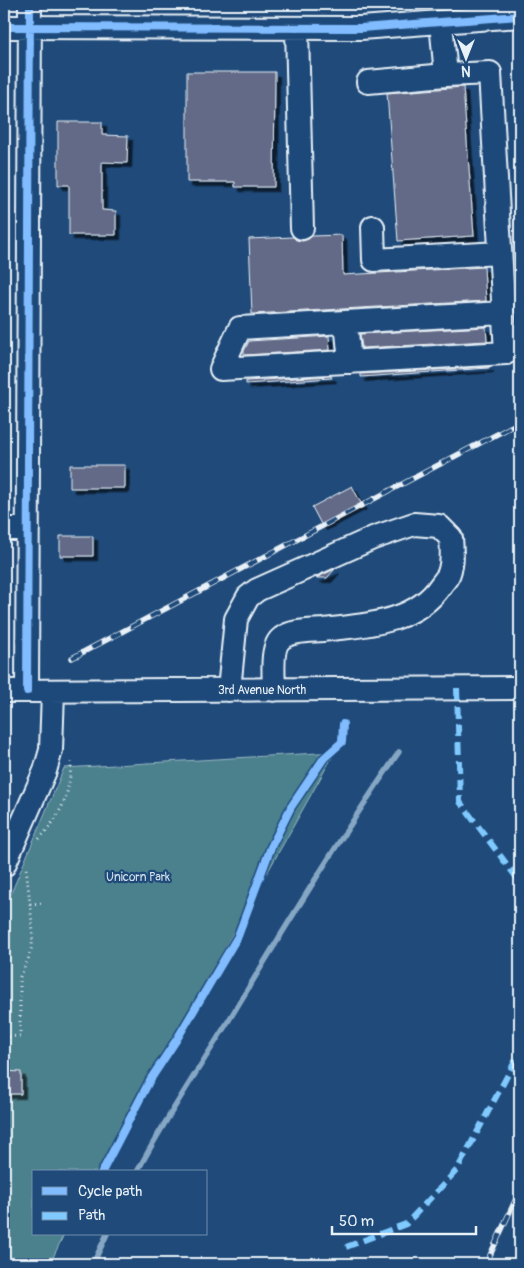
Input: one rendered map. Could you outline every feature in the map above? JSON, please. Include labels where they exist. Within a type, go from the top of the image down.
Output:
[{"type":"street","points":[[26,691],[30,4]]},
{"type":"street","points":[[4,27],[361,28],[520,16]]},
{"type":"street","points":[[442,22],[446,75]]},
{"type":"street","points":[[297,29],[302,228]]},
{"type":"street","points":[[368,82],[490,73],[506,353],[221,369],[240,328],[503,313]]},
{"type":"street","points":[[373,227],[374,260],[500,253]]},
{"type":"street","points":[[346,322],[350,362]]},
{"type":"street","points":[[229,690],[236,619],[248,597],[257,590],[373,538],[414,524],[439,526],[451,538],[452,555],[449,573],[436,592],[420,608],[374,624],[294,633],[281,638],[276,647],[273,665],[274,690]]},
{"type":"street","points":[[4,529],[28,529]]},
{"type":"street","name":"3rd Avenue North","points":[[4,692],[520,688]]},
{"type":"street","points":[[15,863],[51,750],[53,691]]},
{"type":"path","points":[[34,844],[50,827],[61,811],[68,792],[71,756]]},
{"type":"path","points":[[4,1037],[20,1036],[20,977],[28,960],[33,932],[30,904],[15,863]]},
{"type":"path","points":[[30,904],[45,903]]},
{"type":"green space","name":"Unicorn Park","points":[[335,752],[100,1170],[32,1170],[32,1236],[63,1236],[50,1264],[4,1264],[4,910],[64,768]]},
{"type":"building","points":[[187,72],[275,72],[274,187],[235,187],[235,182],[187,182]]},
{"type":"building","points":[[463,87],[474,236],[398,241],[387,93]]},
{"type":"building","points":[[58,122],[102,122],[102,135],[128,136],[127,163],[102,162],[102,210],[116,211],[116,235],[69,235],[69,185],[58,185]]},
{"type":"building","points":[[342,235],[343,275],[484,267],[486,301],[252,314],[249,239],[293,237],[296,240],[303,241],[312,236]]},
{"type":"building","points":[[486,327],[487,341],[362,348],[360,334]]},
{"type":"building","points":[[329,336],[330,350],[244,355],[249,341]]},
{"type":"building","points":[[489,368],[361,377],[361,374]]},
{"type":"building","points":[[331,376],[332,378],[246,384],[246,381]]},
{"type":"building","points":[[70,465],[125,465],[125,488],[70,488]]},
{"type":"building","points":[[352,486],[362,505],[322,526],[312,507]]},
{"type":"building","points":[[60,536],[93,536],[93,556],[60,556]]},
{"type":"building","points":[[335,569],[327,578],[316,578]]},
{"type":"building","points":[[4,1071],[21,1072],[21,1094],[4,1094]]},
{"type":"waterway","points":[[138,1170],[170,1114],[312,885],[399,752]]},
{"type":"waterway","points":[[93,1264],[106,1236]]},
{"type":"railway","points":[[72,658],[520,422]]},
{"type":"railway","points":[[486,1264],[520,1190]]},
{"type":"marked path","points":[[457,688],[460,802],[520,882]]},
{"type":"marked path","points":[[346,1247],[406,1224],[457,1170],[520,1052]]},
{"type":"cycle path","points":[[27,691],[30,4]]},
{"type":"cycle path","points":[[4,27],[361,28],[520,16]]},
{"type":"cycle path","points":[[103,1170],[150,1080],[177,1039],[238,936],[271,847],[291,807],[324,758],[342,742],[343,724]]}]
